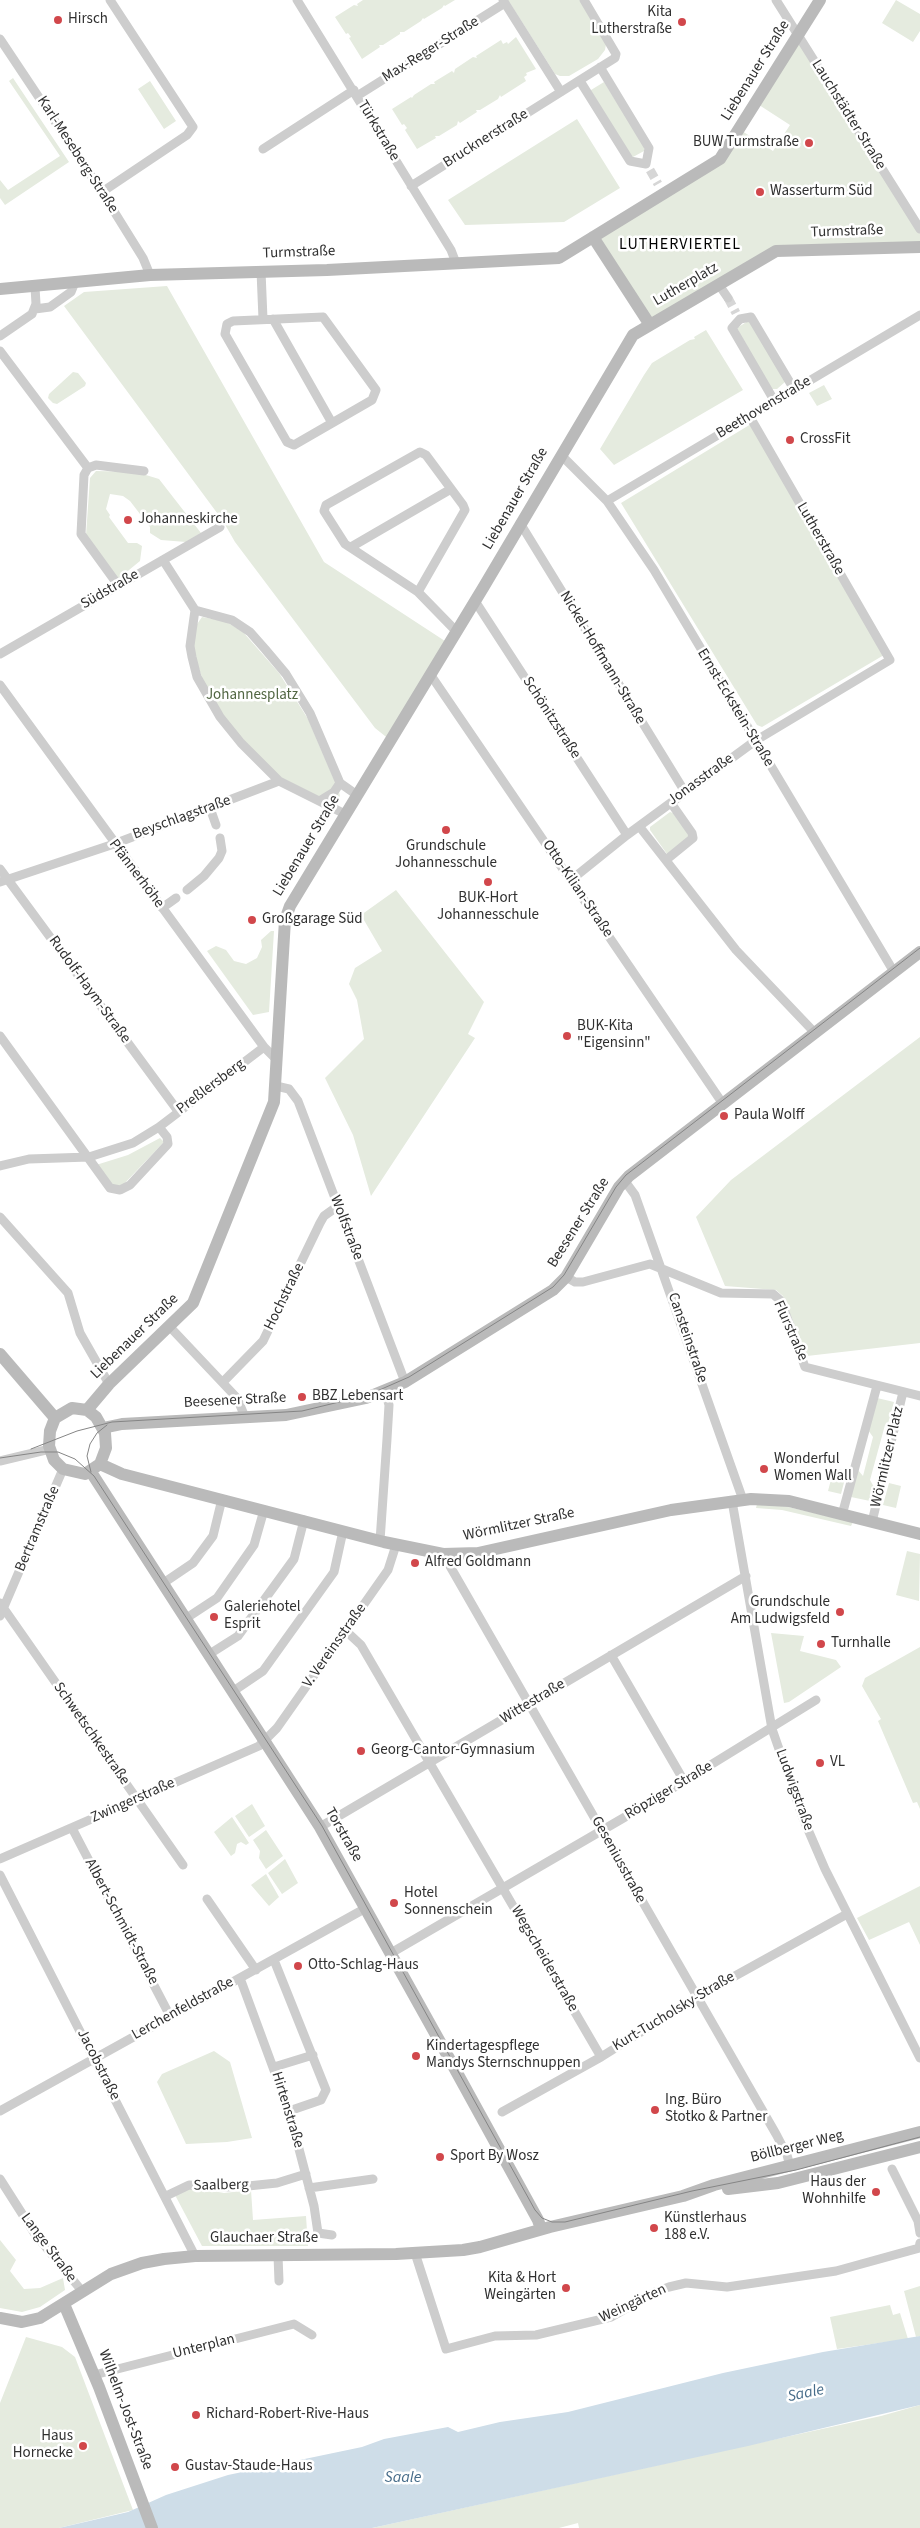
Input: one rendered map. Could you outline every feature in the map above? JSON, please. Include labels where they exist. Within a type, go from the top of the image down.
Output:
[{"type":"street","points":[[102,192],[187,135],[193,127],[110,0]]},
{"type":"street","points":[[504,2],[561,92],[615,58],[616,54],[584,0]]},
{"type":"street","name":"Lauchstädter Straße","points":[[776,0],[920,229]]},
{"type":"street","name":"Liebenauer Straße","points":[[594,237],[661,188],[720,159],[820,0]]},
{"type":"street","name":"Türkstraße","points":[[301,1],[451,250],[456,263]]},
{"type":"street","name":"Max-Reger-Straße","points":[[263,149],[504,2]]},
{"type":"street","name":"Karl-Meseberg-Straße","points":[[0,39],[102,192],[143,258],[150,275]]},
{"type":"street","points":[[580,81],[630,161],[648,167],[649,148],[600,68]]},
{"type":"street","name":"Brucknerstraße","points":[[411,186],[561,92]]},
{"type":"street","name":"Turmstraße","points":[[0,289],[150,275],[559,258],[594,237]]},
{"type":"street","name":"Lutherplatz","points":[[594,237],[650,325],[776,251]]},
{"type":"street","name":"Turmstraße","points":[[776,251],[920,246]]},
{"type":"street","points":[[261,271],[263,319]]},
{"type":"street","points":[[0,336],[29,317],[36,310],[50,306],[71,292],[75,282]]},
{"type":"street","points":[[719,284],[728,298]]},
{"type":"street","points":[[35,287],[36,310]]},
{"type":"street","name":"Beethovenstraße","points":[[608,501],[920,314]]},
{"type":"street","points":[[775,402],[732,328],[738,316],[751,317],[795,390]]},
{"type":"street","points":[[322,317],[376,390],[372,400],[294,445],[287,442],[225,334],[227,324],[233,321],[263,319],[322,317]]},
{"type":"street","points":[[273,319],[332,423]]},
{"type":"street","name":"Liebenauer Straße","points":[[87,1410],[109,1384],[193,1304],[274,1102],[287,911],[475,601],[623,349],[633,335],[650,325]]},
{"type":"street","points":[[0,351],[88,468]]},
{"type":"street","name":"Lutherstraße","points":[[750,417],[890,660]]},
{"type":"street","points":[[418,592],[464,515],[464,505],[426,456],[420,452],[324,508],[340,539],[418,592],[456,631]]},
{"type":"street","name":"Ernst-Eckstein-Straße","points":[[561,455],[608,501],[654,570],[894,972]]},
{"type":"street","points":[[118,585],[81,534],[84,475],[88,468],[96,465],[144,471]]},
{"type":"street","points":[[350,547],[451,489]]},
{"type":"street","name":"Nickel-Hoffmann-Straße","points":[[520,523],[684,792]]},
{"type":"street","name":"Südstraße","points":[[0,654],[220,527]]},
{"type":"street","points":[[163,560],[195,610],[190,646],[197,677],[207,697],[241,743],[279,781],[321,800],[345,814]]},
{"type":"street","name":"Schönitzstraße","points":[[475,601],[627,835]]},
{"type":"street","points":[[195,610],[232,620],[250,632],[265,649],[286,674],[310,713],[340,783],[357,795]]},
{"type":"street","name":"Jonasstraße","points":[[571,880],[627,835],[755,741],[890,660]]},
{"type":"street","name":"Otto-Kilian-Straße","points":[[430,674],[723,1104]]},
{"type":"street","name":"Pfännerhöhe","points":[[0,685],[114,844],[264,1047],[276,1059]]},
{"type":"street","name":"Beyschlagstraße","points":[[4,881],[114,844],[279,781]]},
{"type":"street","points":[[321,800],[334,792],[340,783]]},
{"type":"street","points":[[666,860],[692,838],[692,833],[670,803]]},
{"type":"street","points":[[210,808],[216,824]]},
{"type":"street","points":[[639,826],[736,950],[814,1033]]},
{"type":"street","points":[[186,890],[209,871],[219,858],[222,850],[220,838]]},
{"type":"street","name":"Rudolf-Haym-Straße","points":[[0,870],[4,881],[178,1111]]},
{"type":"street","points":[[162,908],[176,898]]},
{"type":"street","name":"Beesener Straße","points":[[103,1428],[122,1424],[286,1415],[366,1398],[405,1382],[538,1301],[566,1277],[624,1180],[920,952]]},
{"type":"street","points":[[0,1036],[110,1188],[123,1189],[134,1181],[168,1144],[167,1137],[159,1127]]},
{"type":"street","name":"Preßlersberg","points":[[0,1166],[29,1159],[89,1157],[133,1144],[159,1127],[264,1047]]},
{"type":"street","name":"Wolfstraße","points":[[276,1086],[289,1089],[298,1101],[405,1382]]},
{"type":"street","name":"Cansteinstraße","points":[[624,1180],[634,1191],[662,1269],[738,1500]]},
{"type":"street","name":"Hochstraße","points":[[222,1382],[263,1341],[320,1223],[324,1216],[338,1206]]},
{"type":"street","points":[[0,1217],[68,1293],[80,1333],[109,1384]]},
{"type":"street","points":[[566,1277],[575,1282],[583,1282],[650,1264],[662,1269]]},
{"type":"street","name":"Flurstraße","points":[[662,1269],[721,1293],[773,1294],[781,1302],[805,1366],[920,1396]]},
{"type":"street","points":[[169,1326],[222,1382],[241,1405],[245,1417]]},
{"type":"street","points":[[0,1354],[55,1418]]},
{"type":"street","name":"Wörmlitzer Platz","points":[[842,1515],[877,1386]]},
{"type":"street","points":[[380,1541],[389,1405],[385,1391]]},
{"type":"street","name":"Wörmlitzer Platz","points":[[872,1522],[903,1392]]},
{"type":"street","points":[[78,1408],[87,1410],[103,1428],[106,1448],[96,1468],[80,1475],[63,1469],[54,1460],[50,1449],[50,1431],[55,1418],[66,1409],[78,1408]]},
{"type":"street","points":[[0,1461],[50,1449]]},
{"type":"street","name":"Wörmlitzer Straße","points":[[96,1468],[380,1541],[443,1554],[478,1553],[644,1515],[738,1500],[781,1500],[920,1534]]},
{"type":"street","name":"Torstraße","points":[[96,1468],[162,1584],[320,1827],[538,2220],[541,2229]]},
{"type":"street","name":"Bertramstraße","points":[[1,1609],[63,1469]]},
{"type":"street","points":[[162,1584],[193,1564],[213,1536],[222,1499]]},
{"type":"street","name":"Ludwigstraße","points":[[738,1500],[746,1576],[772,1729],[803,1818],[847,1914],[920,2058]]},
{"type":"street","points":[[185,1619],[217,1598],[254,1545],[264,1510]]},
{"type":"street","points":[[208,1655],[238,1636],[294,1559],[304,1520]]},
{"type":"street","points":[[232,1692],[263,1671],[334,1572],[344,1531]]},
{"type":"street","name":"V. Vereinsstraße","points":[[264,1741],[277,1728],[388,1570],[396,1544]]},
{"type":"street","name":"Geseniusstraße","points":[[443,1554],[776,2134],[787,2155],[790,2166]]},
{"type":"street","name":"Wittestraße","points":[[320,1827],[746,1576]]},
{"type":"street","name":"Schwetschkestraße","points":[[1,1609],[182,1865]]},
{"type":"street","name":"Wegscheiderstraße","points":[[346,1631],[361,1645],[601,2056]]},
{"type":"street","points":[[611,1655],[684,1782]]},
{"type":"street","name":"Röpziger Straße","points":[[391,1953],[602,1831],[772,1729],[816,1700]]},
{"type":"street","name":"Zwingerstraße","points":[[0,1859],[232,1759],[259,1746],[264,1741]]},
{"type":"street","name":"Albert-Schmidt-Straße","points":[[72,1828],[170,2016]]},
{"type":"street","name":"Jacobstraße","points":[[0,1874],[195,2256]]},
{"type":"street","points":[[207,1899],[256,1970]]},
{"type":"street","name":"Lerchenfeldstraße","points":[[0,2111],[366,1908]]},
{"type":"street","name":"Kurt-Tucholsky-Straße","points":[[502,2112],[601,2056],[697,1997],[847,1914]]},
{"type":"street","points":[[274,1960],[326,2090],[320,2100],[289,2111]]},
{"type":"street","name":"Hirtenstraße","points":[[240,1978],[289,2111],[306,2174],[318,2233],[332,2235]]},
{"type":"street","points":[[274,2067],[312,2055]]},
{"type":"street","name":"Böllberger Weg","points":[[683,2196],[714,2185],[920,2132]]},
{"type":"street","name":"Böllberger Weg","points":[[541,2229],[683,2196],[778,2183],[920,2147]]},
{"type":"street","points":[[892,2169],[918,2221],[920,2232]]},
{"type":"street","name":"Saalberg","points":[[166,2196],[190,2184],[226,2188],[277,2182],[306,2174]]},
{"type":"street","name":"Lange Straße","points":[[0,2179],[35,2234],[82,2291]]},
{"type":"street","points":[[309,2188],[373,2179]]},
{"type":"street","name":"Glauchaer Straße","points":[[0,2318],[29,2321],[46,2315],[111,2274],[142,2263],[195,2256],[415,2253],[463,2250],[541,2229]]},
{"type":"street","name":"Weingärten","points":[[415,2253],[446,2349],[495,2336],[536,2336],[612,2318],[655,2292],[686,2284],[727,2287],[836,2271],[920,2247]]},
{"type":"street","points":[[278,2256],[279,2281]]},
{"type":"street","name":"Wilhelm-Jost-Straße","points":[[64,2304],[94,2375],[152,2528]]},
{"type":"street","name":"Unterplan","points":[[94,2375],[294,2324],[312,2335]]},
{"type":"green space","points":[[363,0],[455,0],[423,18],[404,32],[400,32],[400,34],[383,45],[379,45],[380,47],[362,59],[349,38],[351,37],[348,33],[346,34],[335,17],[354,5],[358,6],[357,4]]},
{"type":"green space","points":[[508,0],[580,0],[606,44],[605,50],[598,59],[569,76],[555,74]]},
{"type":"green space","points":[[896,0],[920,14],[920,31],[913,42],[882,23]]},
{"type":"green space","points":[[798,35],[920,229],[920,247],[776,251],[650,325],[593,237],[720,159],[739,129],[773,151],[790,125],[756,103]]},
{"type":"green space","points":[[516,37],[536,69],[526,73],[527,75],[524,77],[526,81],[501,97],[500,95],[498,99],[480,110],[476,110],[477,112],[460,123],[458,121],[457,125],[439,136],[435,136],[436,138],[417,149],[405,130],[407,128],[404,124],[402,125],[392,109],[412,98],[431,84],[435,84],[434,82],[452,71],[454,73],[455,69],[473,57],[477,58],[476,56],[501,40],[503,44],[507,42],[508,44]]},
{"type":"green space","points":[[13,78],[69,162],[5,205],[0,198],[0,180],[8,190],[60,156],[9,81]]},
{"type":"green space","points":[[150,81],[176,121],[164,129],[138,89]]},
{"type":"green space","points":[[604,82],[644,146],[644,151],[633,157],[629,155],[591,94],[591,90]]},
{"type":"green space","points":[[577,119],[620,188],[564,222],[465,225],[448,200]]},
{"type":"green space","points":[[167,286],[324,562],[448,643],[390,740],[375,728],[235,542],[223,521],[64,306],[84,292]]},
{"type":"green space","points":[[750,321],[785,382],[777,389],[771,389],[737,328]]},
{"type":"green space","points":[[706,330],[743,390],[614,465],[600,449],[652,363],[690,340],[695,339],[694,337]]},
{"type":"green space","points":[[73,372],[78,373],[86,383],[85,386],[57,404],[53,403],[48,398],[49,394]]},
{"type":"green space","points":[[824,385],[832,399],[817,406],[809,393]]},
{"type":"green space","points":[[751,424],[884,655],[762,727],[757,725],[621,503]]},
{"type":"green space","points":[[96,471],[136,472],[159,479],[201,533],[186,542],[161,540],[150,533],[150,527],[130,501],[123,496],[110,494],[106,509],[110,515],[109,517],[128,543],[137,543],[142,546],[140,561],[118,579],[86,535],[90,478]]},
{"type":"green space","name":"Johannesplatz","points":[[202,617],[225,621],[243,632],[279,673],[308,719],[339,791],[340,797],[332,803],[279,781],[222,715],[202,678],[192,646],[193,630]]},
{"type":"green space","points":[[670,812],[673,813],[687,832],[689,838],[667,854],[650,830],[650,827]]},
{"type":"green space","points":[[396,890],[484,1002],[468,1034],[475,1038],[371,1196],[353,1135],[325,1078],[364,1039],[357,1000],[349,984],[355,968],[382,951],[361,915]]},
{"type":"green space","points":[[271,931],[274,931],[269,1012],[253,1015],[207,951],[216,946],[226,950],[234,961],[246,964],[257,958],[262,947],[261,940]]},
{"type":"green space","points":[[920,1037],[920,1343],[807,1356],[783,1296],[776,1290],[725,1286],[696,1217],[731,1180]]},
{"type":"green space","points":[[160,1138],[164,1142],[122,1186],[114,1187],[96,1165],[128,1155]]},
{"type":"green space","points":[[877,1398],[894,1402],[887,1427],[885,1425],[870,1480],[874,1487],[870,1501],[851,1497],[858,1470],[863,1476],[873,1437],[868,1430]]},
{"type":"green space","points":[[834,1468],[847,1471],[841,1494],[828,1491]]},
{"type":"green space","points":[[889,1483],[901,1486],[896,1508],[883,1505]]},
{"type":"green space","points":[[757,1504],[784,1506],[853,1522],[851,1526],[782,1510],[756,1508]]},
{"type":"green space","points":[[907,1551],[920,1554],[919,1601],[896,1595]]},
{"type":"green space","points":[[771,1633],[804,1636],[800,1651],[836,1660],[841,1667],[789,1702],[784,1703]]},
{"type":"green space","points":[[920,1647],[920,1809],[917,1802],[913,1803],[878,1721],[881,1719],[862,1686],[865,1678]]},
{"type":"green space","points":[[252,1804],[265,1826],[249,1837],[235,1816]]},
{"type":"green space","points":[[232,1817],[249,1843],[246,1845],[241,1842],[237,1844],[235,1853],[231,1856],[214,1832]]},
{"type":"green space","points":[[266,1830],[283,1856],[266,1869],[259,1858],[260,1851],[253,1840]]},
{"type":"green space","points":[[285,1859],[298,1883],[282,1894],[268,1873]]},
{"type":"green space","points":[[266,1874],[279,1897],[269,1906],[251,1885]]},
{"type":"green space","points":[[920,1886],[920,1945],[909,1922],[869,1940],[857,1918]]},
{"type":"green space","points":[[214,2051],[230,2062],[252,2138],[227,2142],[186,2144],[157,2082],[162,2074]]},
{"type":"green space","points":[[191,2187],[224,2193],[251,2190],[253,2220],[306,2216],[308,2246],[202,2246],[175,2195]]},
{"type":"green space","points":[[0,2240],[16,2260],[10,2271],[24,2289],[40,2288],[63,2278],[65,2290],[40,2307],[22,2312],[0,2308]]},
{"type":"green space","points":[[920,2286],[920,2336],[916,2337],[904,2291]]},
{"type":"green space","points":[[890,2305],[893,2315],[900,2313],[908,2339],[837,2349],[830,2317]]},
{"type":"green space","points":[[26,2337],[62,2347],[75,2357],[133,2510],[59,2528],[0,2528],[0,2403]]},
{"type":"green space","points":[[920,2405],[920,2528],[579,2528],[578,2523],[559,2528],[372,2528],[881,2416]]},
{"type":"water","name":"Saale","points":[[920,2336],[920,2405],[748,2446],[372,2528],[59,2528],[128,2512],[166,2495],[228,2475],[362,2447],[384,2439],[448,2427],[458,2432],[500,2422],[568,2412],[723,2373],[823,2352]]},
{"type":"tunnel","points":[[650,170],[658,184]]},
{"type":"tunnel","points":[[728,298],[736,313]]},
{"type":"tram line","points":[[31,1449],[77,1431],[112,1422],[302,1411],[368,1395],[409,1377],[553,1287],[564,1275],[616,1187],[626,1175],[920,948]]},
{"type":"tram line","points":[[91,1472],[87,1456],[90,1444],[97,1433],[107,1425]]},
{"type":"tram line","points":[[0,1458],[41,1452],[58,1452],[75,1459],[94,1476],[322,1826],[535,2210],[542,2218],[552,2222],[565,2222],[692,2191],[796,2170],[920,2137]]},
{"type":"place","name":"Hirsch","points":[[58,20]]},
{"type":"place","name":"Kita Lutherstraße","points":[[682,22]]},
{"type":"place","name":"BUW Turmstraße","points":[[809,143]]},
{"type":"place","name":"Wasserturm Süd","points":[[760,192]]},
{"type":"place","name":"CrossFit","points":[[790,440]]},
{"type":"place","name":"Johanneskirche","points":[[128,520]]},
{"type":"place","name":"Grundschule Johannesschule","points":[[446,830]]},
{"type":"place","name":"BUK-Hort Johannesschule","points":[[488,882]]},
{"type":"place","name":"Großgarage Süd","points":[[252,920]]},
{"type":"place","name":"BUK-Kita \"Eigensinn\"","points":[[567,1036]]},
{"type":"place","name":"Paula Wolff","points":[[724,1116]]},
{"type":"place","name":"BBZ Lebensart","points":[[302,1397]]},
{"type":"place","name":"Wonderful Women Wall","points":[[764,1469]]},
{"type":"place","name":"Alfred Goldmann","points":[[415,1563]]},
{"type":"place","name":"Grundschule Am Ludwigsfeld","points":[[840,1612]]},
{"type":"place","name":"Galeriehotel Esprit","points":[[214,1617]]},
{"type":"place","name":"Turnhalle","points":[[821,1644]]},
{"type":"place","name":"Georg-Cantor-Gymnasium","points":[[361,1751]]},
{"type":"place","name":"VL","points":[[820,1763]]},
{"type":"place","name":"Hotel Sonnenschein","points":[[394,1903]]},
{"type":"place","name":"Otto-Schlag-Haus","points":[[298,1966]]},
{"type":"place","name":"Kindertagespflege Mandys Sternschnuppen","points":[[416,2056]]},
{"type":"place","name":"Ing. Büro Stotko & Partner","points":[[655,2110]]},
{"type":"place","name":"Sport By Wosz","points":[[440,2157]]},
{"type":"place","name":"Haus der Wohnhilfe","points":[[876,2192]]},
{"type":"place","name":"Künstlerhaus 188 e.V.","points":[[654,2228]]},
{"type":"place","name":"Kita & Hort Weingärten","points":[[566,2288]]},
{"type":"place","name":"Richard-Robert-Rive-Haus","points":[[196,2415]]},
{"type":"place","name":"Haus Hornecke","points":[[83,2446]]},
{"type":"place","name":"Gustav-Staude-Haus","points":[[175,2467]]},
{"type":"district","name":"LUTHERVIERTEL","points":[[680,245]]}]
